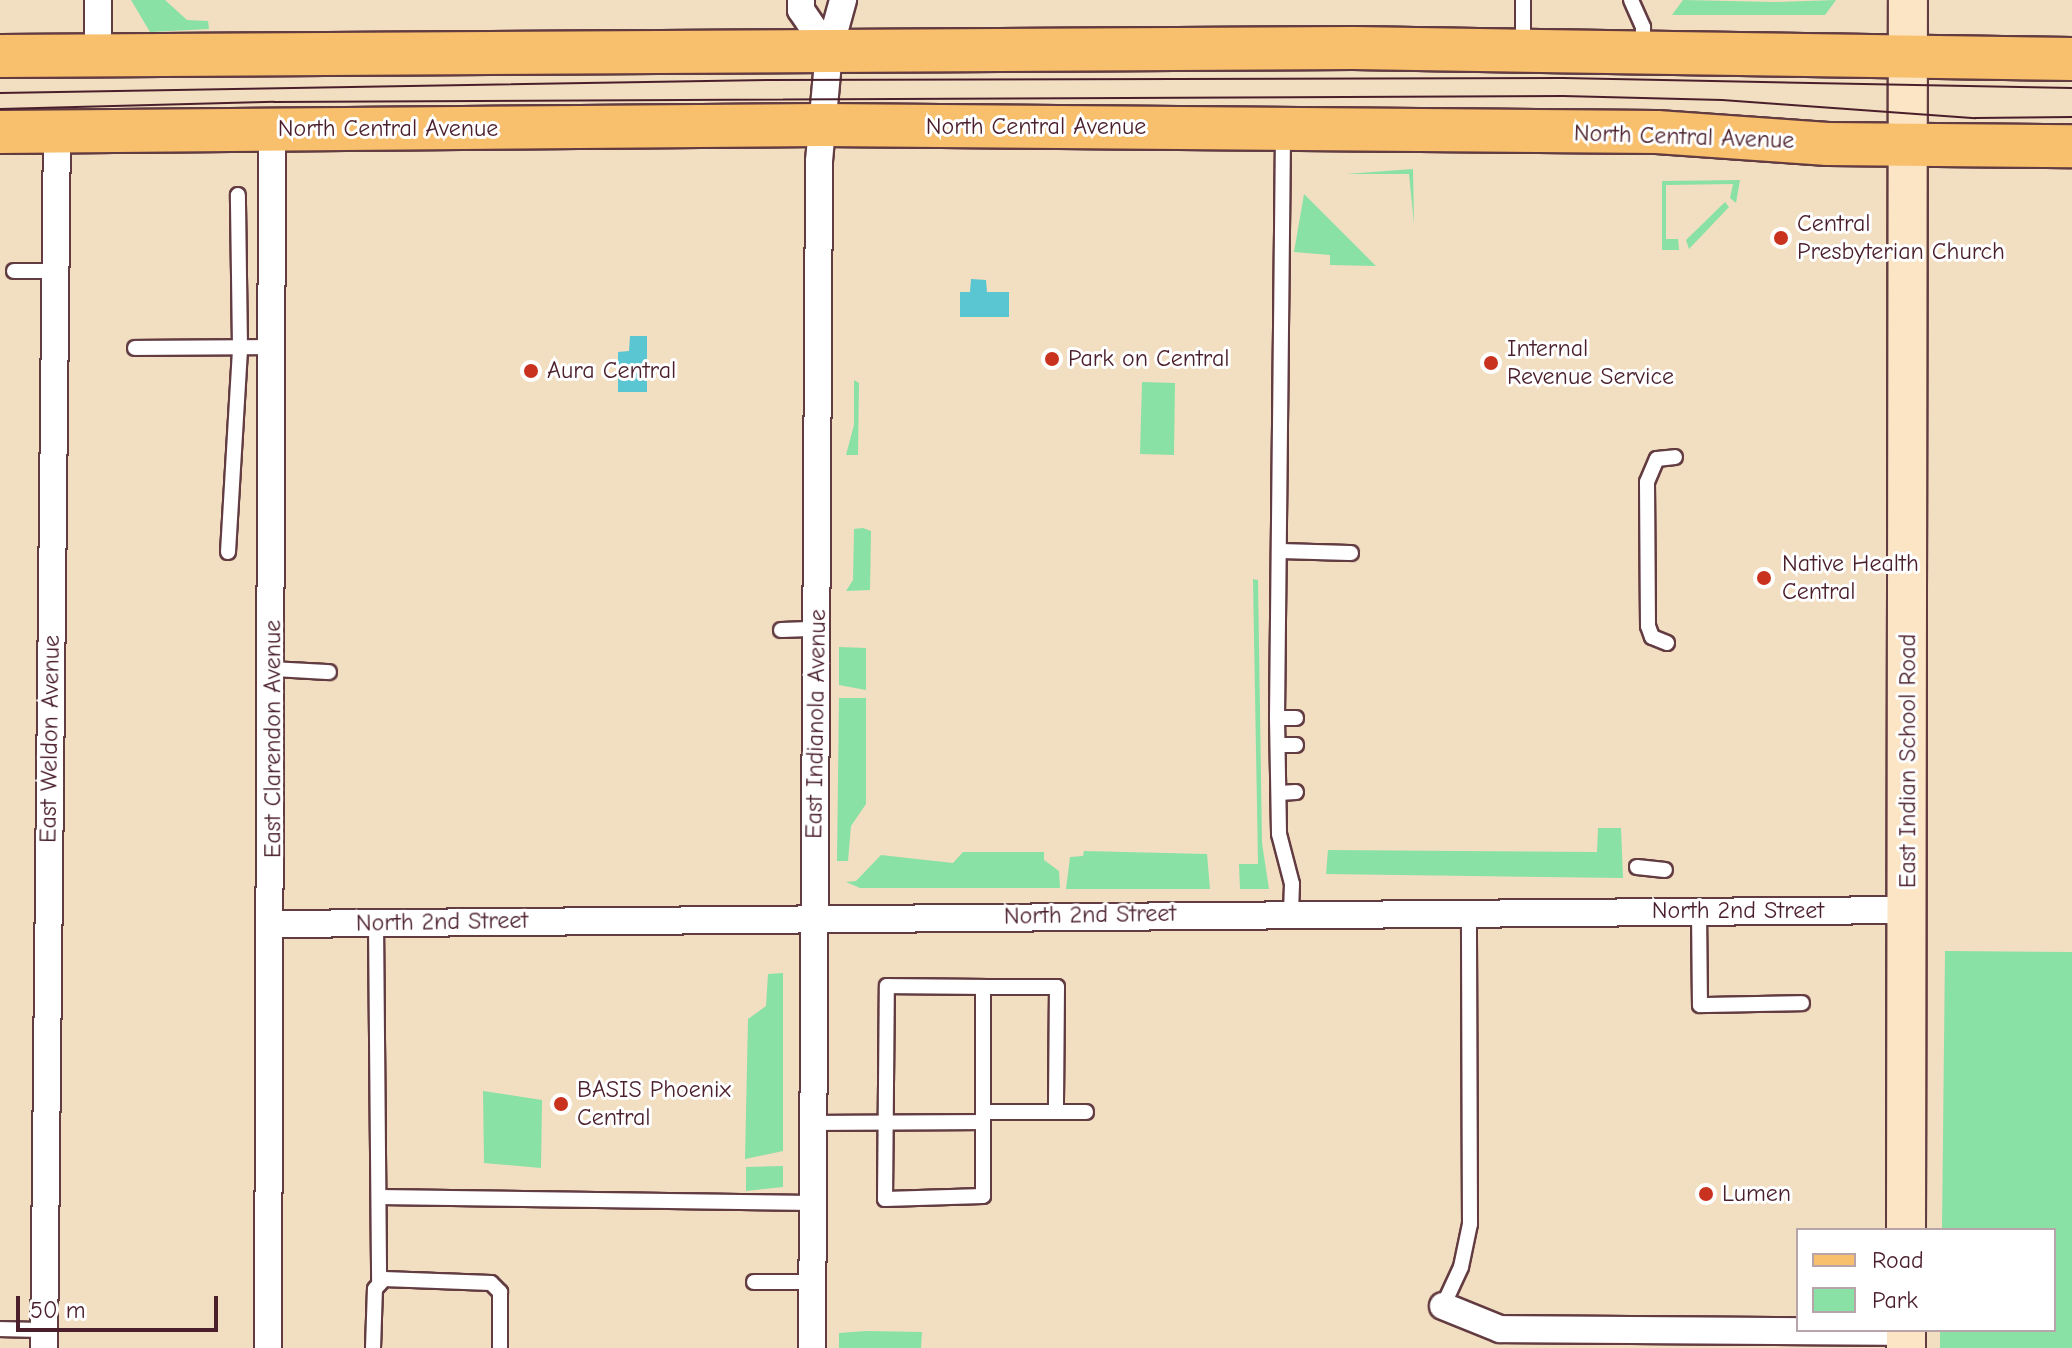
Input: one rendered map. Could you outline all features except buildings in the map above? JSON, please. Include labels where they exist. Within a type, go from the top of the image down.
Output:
[{"type":"main road","name":"East Indian School Road","points":[[1906,1228],[1905,99],[1908,0]]},
{"type":"main road","points":[[0,56],[829,51],[1523,38],[1644,52],[2072,59]]},
{"type":"main road","name":"North Central Avenue","points":[[0,132],[272,130],[823,112],[1283,129],[1657,132],[1905,146],[2072,146]]},
{"type":"street","points":[[98,0],[98,56]]},
{"type":"street","points":[[801,0],[801,10],[829,51]]},
{"type":"street","name":"East Indianola Avenue","points":[[812,1348],[823,112],[829,51],[843,0]]},
{"type":"street","name":"East Weldon Avenue","points":[[44,1339],[57,130]]},
{"type":"street","name":"East Clarendon Avenue","points":[[268,1348],[273,924],[272,130]]},
{"type":"street","name":"North 2nd Street","points":[[273,924],[1907,910]]},
{"type":"street","points":[[1443,1306],[1500,1329],[1656,1339],[1906,1337]]},
{"type":"lane","points":[[1523,0],[1523,38]]},
{"type":"lane","points":[[1523,38],[1534,0]]},
{"type":"lane","points":[[1631,0],[1643,27],[1644,52]]},
{"type":"lane","points":[[1283,129],[1277,718],[1282,850],[1292,884],[1291,913]]},
{"type":"lane","points":[[228,552],[240,347],[238,195]]},
{"type":"lane","points":[[14,271],[55,271]]},
{"type":"lane","points":[[135,348],[272,347]]},
{"type":"lane","points":[[1667,643],[1652,637],[1648,626],[1647,482],[1657,459],[1675,457]]},
{"type":"lane","points":[[1279,551],[1351,553]]},
{"type":"lane","points":[[781,630],[817,629]]},
{"type":"lane","points":[[273,669],[329,672]]},
{"type":"lane","points":[[1277,718],[1296,718]]},
{"type":"lane","points":[[1278,745],[1296,745]]},
{"type":"lane","points":[[1279,793],[1296,792]]},
{"type":"lane","points":[[1637,867],[1665,870]]},
{"type":"lane","points":[[1699,911],[1700,1005],[1802,1003]]},
{"type":"lane","points":[[1443,1306],[1461,1267],[1470,1224],[1469,912]]},
{"type":"lane","points":[[373,1348],[379,1284],[376,923]]},
{"type":"lane","points":[[983,987],[983,1196],[885,1199],[887,986],[1057,987],[1056,1112]]},
{"type":"lane","points":[[813,1123],[1086,1112]]},
{"type":"lane","points":[[379,1197],[813,1203]]},
{"type":"lane","points":[[379,1284],[384,1279],[491,1283],[500,1292],[500,1348]]},
{"type":"lane","points":[[754,1282],[812,1282]]},
{"type":"lane","points":[[0,1329],[44,1339]]},
{"type":"green space","points":[[131,0],[165,0],[187,20],[208,21],[209,29],[150,32]]},
{"type":"green space","points":[[1683,0],[1836,0],[1825,15],[1672,15]]},
{"type":"green space","points":[[1413,169],[1414,224],[1409,174],[1346,174]]},
{"type":"green space","points":[[1740,180],[1736,203],[1730,198],[1733,184],[1666,185],[1666,239],[1678,239],[1679,250],[1662,250],[1662,181]]},
{"type":"green space","points":[[1304,194],[1376,266],[1330,265],[1330,255],[1294,252]]},
{"type":"green space","points":[[1725,202],[1729,207],[1689,249],[1686,240]]},
{"type":"green space","points":[[854,380],[859,383],[858,455],[846,455],[854,425]]},
{"type":"green space","points":[[1142,382],[1175,383],[1174,455],[1140,454]]},
{"type":"green space","points":[[854,529],[871,531],[870,590],[846,591],[853,580]]},
{"type":"green space","points":[[1253,579],[1258,580],[1262,843],[1269,889],[1240,889],[1239,864],[1258,864]]},
{"type":"green space","points":[[839,647],[866,648],[866,690],[839,685]]},
{"type":"green space","points":[[839,698],[866,698],[866,804],[851,826],[848,861],[837,861]]},
{"type":"green space","points":[[1598,828],[1621,828],[1623,878],[1326,874],[1328,850],[1597,852]]},
{"type":"green space","points":[[1084,851],[1207,854],[1210,889],[1066,889],[1070,857],[1083,856]]},
{"type":"green space","points":[[963,852],[1044,852],[1044,860],[1059,871],[1060,888],[860,888],[846,882],[856,881],[881,855],[953,863]]},
{"type":"green space","points":[[1945,951],[2072,952],[2072,1348],[1940,1348],[1940,1332],[2056,1332],[2056,1228],[1942,1228]]},
{"type":"green space","points":[[783,973],[783,1151],[745,1159],[748,1019],[766,1006],[768,974]]},
{"type":"green space","points":[[483,1091],[542,1100],[541,1168],[484,1163]]},
{"type":"green space","points":[[783,1166],[783,1187],[746,1191],[746,1167]]},
{"type":"green space","points":[[922,1332],[921,1348],[839,1348],[839,1333]]},
{"type":"water","points":[[971,279],[986,280],[987,292],[1009,292],[1009,317],[960,317],[960,292],[970,292]]},
{"type":"water","points":[[630,336],[647,336],[647,392],[618,392],[618,352],[629,351]]},
{"type":"tram line","points":[[0,93],[767,80],[1563,78],[2072,88]]},
{"type":"tram line","points":[[0,109],[274,102],[1563,96],[1722,100],[1975,118],[2072,117]]},
{"type":"place","name":"Central Presbyterian Church","points":[[1781,238]]},
{"type":"place","name":"Park on Central","points":[[1052,359]]},
{"type":"place","name":"Internal Revenue Service","points":[[1491,363]]},
{"type":"place","name":"Aura Central","points":[[531,371]]},
{"type":"place","name":"Native Health Central","points":[[1764,578]]},
{"type":"place","name":"BASIS Phoenix Central","points":[[561,1104]]},
{"type":"place","name":"Lumen","points":[[1706,1194]]}]
